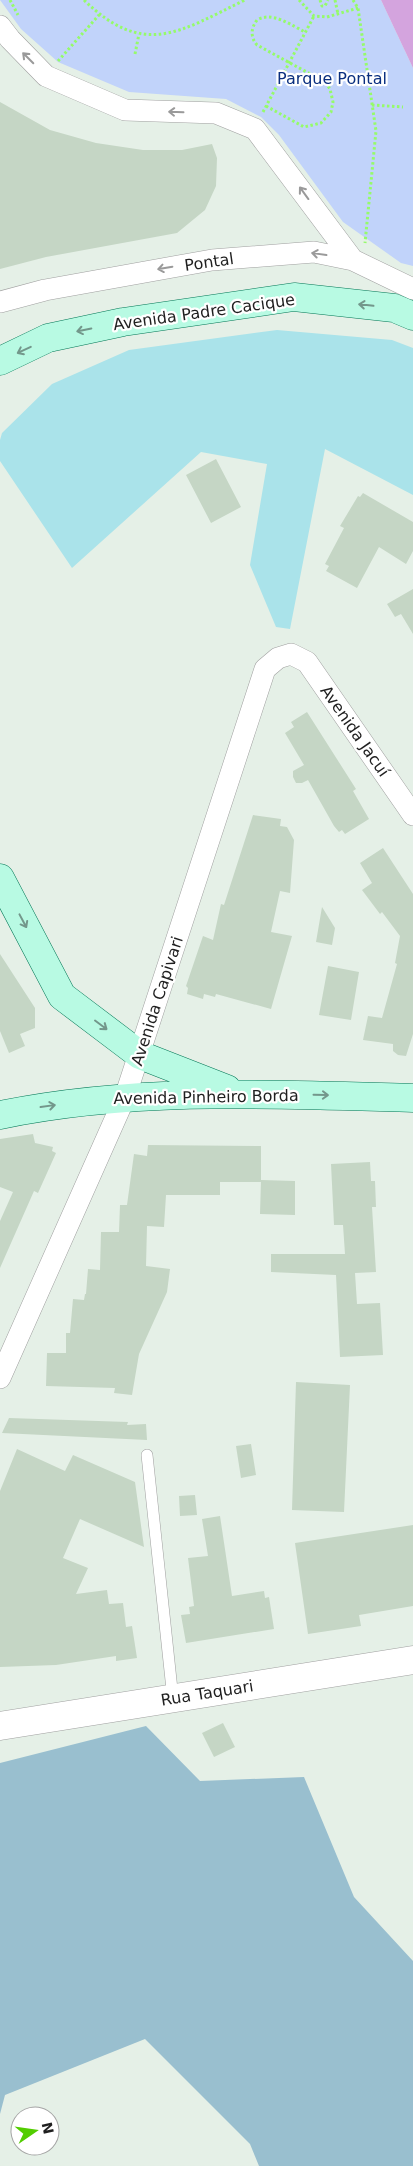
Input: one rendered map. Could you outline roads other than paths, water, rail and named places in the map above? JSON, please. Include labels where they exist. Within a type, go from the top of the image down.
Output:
[{"type":"main road","name":"Avenida Padre Cacique","points":[[0,361],[48,338],[114,324],[294,297],[394,308],[413,316]]},
{"type":"main road","points":[[0,878],[62,996],[140,1054],[237,1093]]},
{"type":"main road","name":"Avenida Pinheiro Borda","points":[[0,1115],[34,1108],[125,1097],[237,1093],[413,1098]]},
{"type":"street","points":[[0,26],[10,40],[46,76],[125,110],[216,113],[255,128],[359,252]]},
{"type":"street","name":"Pontal","points":[[0,302],[45,290],[212,260],[314,252],[359,252],[413,289]]},
{"type":"street","name":"Avenida Jacuí","points":[[291,654],[308,662],[413,815]]},
{"type":"street","name":"Avenida Capivari","points":[[0,1378],[125,1097],[265,669],[278,658],[291,654]]},
{"type":"street","name":"Rua Taquari","points":[[0,1726],[413,1660]]},
{"type":"lane","points":[[147,1455],[173,1699]]},
{"type":"park label","name":"Parque Pontal","points":[[332,78]]}]
